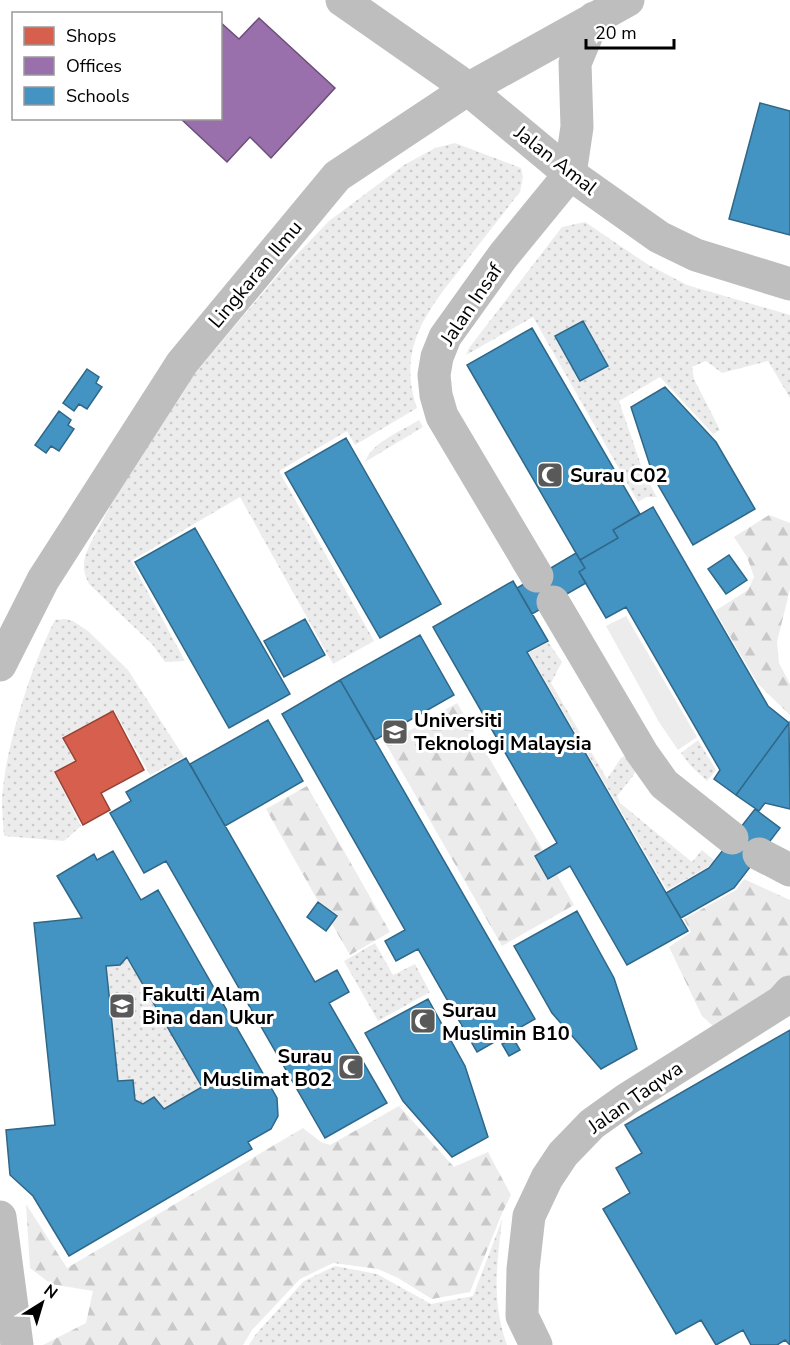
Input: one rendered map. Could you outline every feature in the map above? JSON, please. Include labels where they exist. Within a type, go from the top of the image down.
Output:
[{"type":"street","name":"Jalan Amal","points":[[342,0],[468,89],[570,174],[659,237],[696,255],[790,284]]},
{"type":"street","name":"Lingkaran Ilmu","points":[[0,665],[44,580],[182,363],[337,176],[468,89],[628,0]]},
{"type":"street","points":[[570,174],[577,127],[575,63],[594,18]]},
{"type":"street","name":"Jalan Insaf","points":[[570,174],[503,256],[445,337],[437,357],[434,375],[442,416],[642,753],[664,784],[746,846],[790,870]]},
{"type":"street","name":"Jalan Taqwa","points":[[536,1345],[522,1316],[523,1269],[529,1216],[547,1178],[563,1154],[592,1124],[781,1002],[790,992]]},
{"type":"street","points":[[0,1217],[17,1345]]},
{"type":"green space","points":[[455,143],[521,168],[523,177],[520,192],[439,297],[419,330],[410,366],[417,408],[355,445],[347,431],[279,471],[374,641],[333,664],[240,497],[131,561],[185,661],[165,662],[152,644],[89,584],[84,569],[84,559],[90,544],[158,417],[284,268],[329,221],[404,165],[435,148]]},
{"type":"green space","points":[[585,222],[647,264],[687,285],[790,315],[790,398],[768,361],[722,373],[706,361],[692,367],[694,379],[720,430],[713,434],[660,377],[619,401],[644,474],[657,497],[646,497],[638,502],[533,317],[466,355],[562,227]]},
{"type":"green space","points":[[419,420],[423,427],[365,462],[381,443]]},
{"type":"green space","points":[[769,515],[790,523],[790,589],[777,642],[779,663],[790,684],[790,715],[758,684],[715,611],[748,590],[754,577],[747,557],[734,537]]},
{"type":"green space","points":[[626,616],[697,737],[678,750],[659,722],[606,626]]},
{"type":"green space","points":[[55,620],[73,621],[88,631],[128,670],[184,757],[150,775],[114,710],[62,737],[75,760],[54,772],[81,826],[64,841],[4,836],[2,799],[14,732],[28,683],[46,639]]},
{"type":"green space","points":[[548,642],[562,662],[551,683],[607,779],[621,758],[626,755],[637,767],[633,776],[617,796],[620,803],[692,862],[702,850],[714,860],[708,867],[667,890],[529,653]]},
{"type":"green space","points":[[457,703],[543,850],[534,856],[548,880],[557,875],[574,905],[502,946],[386,744]]},
{"type":"green space","points":[[698,740],[716,770],[707,781],[681,753]]},
{"type":"green space","points":[[307,786],[390,932],[350,955],[332,924],[338,915],[318,901],[266,809]]},
{"type":"green space","points":[[744,879],[790,900],[790,977],[714,1027],[702,1016],[669,947],[691,932],[684,919],[736,890]]},
{"type":"green space","points":[[375,943],[393,975],[415,964],[430,992],[378,1021],[344,961]]},
{"type":"green space","points":[[127,957],[202,1087],[164,1109],[154,1098],[143,1104],[135,1100],[132,1080],[118,1081],[106,966],[120,965]]},
{"type":"green space","points":[[399,1106],[454,1167],[488,1152],[511,1195],[470,1292],[432,1299],[398,1278],[378,1269],[333,1263],[300,1279],[252,1330],[243,1345],[43,1345],[86,1323],[93,1291],[51,1284],[30,1268],[26,1204],[67,1268],[303,1128],[321,1142],[330,1145]]},
{"type":"green space","points":[[502,1220],[497,1267],[497,1298],[507,1345],[249,1345],[256,1334],[304,1281],[335,1266],[377,1274],[431,1304],[473,1296]]},
{"type":"building: Shops","points":[[113,711],[144,770],[101,793],[110,810],[83,825],[55,772],[76,761],[63,738]]},
{"type":"building: Offices","points":[[259,18],[335,88],[271,158],[250,137],[227,162],[182,120],[222,120],[222,24],[239,39]]},
{"type":"building: Schools","points":[[760,103],[790,111],[790,235],[729,219]]},
{"type":"building: Schools","points":[[583,321],[608,366],[580,381],[555,336]]},
{"type":"building: Schools","points":[[532,328],[640,514],[613,530],[618,538],[580,560],[467,365]]},
{"type":"building: Schools","points":[[87,369],[99,377],[96,383],[102,387],[87,409],[79,404],[74,411],[63,403]]},
{"type":"building: Schools","points":[[665,387],[716,442],[755,509],[693,545],[654,478],[631,407]]},
{"type":"building: Schools","points":[[59,411],[71,420],[68,425],[74,429],[59,451],[51,446],[46,453],[35,445]]},
{"type":"building: Schools","points":[[346,438],[441,604],[380,638],[285,473]]},
{"type":"building: Schools","points":[[653,507],[768,706],[789,723],[736,795],[714,779],[720,770],[626,607],[606,618],[579,572],[585,568],[580,560],[618,538],[613,530]]},
{"type":"building: Schools","points":[[195,528],[290,694],[229,728],[135,562]]},
{"type":"building: Schools","points":[[576,553],[585,568],[579,572],[586,583],[532,614],[517,588]]},
{"type":"building: Schools","points":[[729,555],[747,580],[726,594],[708,569]]},
{"type":"building: Schools","points":[[513,581],[548,641],[527,652],[688,931],[627,965],[570,866],[548,879],[535,856],[557,843],[433,627]]},
{"type":"building: Schools","points":[[305,619],[325,655],[284,677],[264,641]]},
{"type":"building: Schools","points":[[420,635],[454,695],[375,740],[340,680]]},
{"type":"building: Schools","points":[[340,680],[535,1019],[477,1052],[418,949],[396,961],[385,941],[405,930],[282,714]]},
{"type":"building: Schools","points":[[268,720],[303,781],[225,826],[190,764]]},
{"type":"building: Schools","points":[[789,723],[790,809],[765,803],[759,811],[736,795]]},
{"type":"building: Schools","points":[[186,758],[315,982],[337,970],[349,992],[329,1003],[387,1103],[325,1138],[166,861],[144,873],[110,813],[131,801],[126,792]]},
{"type":"building: Schools","points":[[755,809],[780,828],[734,888],[681,918],[666,893],[709,868]]},
{"type":"building: Schools","points":[[113,851],[141,900],[158,890],[277,1098],[278,1116],[271,1129],[248,1142],[252,1149],[69,1256],[33,1196],[10,1175],[6,1130],[55,1125],[34,923],[82,918],[57,876],[94,854],[97,860]],"holes":[[[127,957],[202,1087],[164,1109],[154,1097],[143,1104],[135,1100],[133,1080],[118,1081],[106,966],[120,965]]]},
{"type":"building: Schools","points":[[318,902],[337,916],[326,931],[307,917]]},
{"type":"building: Schools","points":[[577,911],[614,978],[637,1049],[601,1069],[552,1013],[514,946]]},
{"type":"building: Schools","points":[[428,999],[465,1066],[488,1137],[452,1157],[403,1101],[365,1033]]},
{"type":"building: Schools","points":[[790,1030],[790,1345],[785,1340],[777,1345],[751,1345],[743,1330],[716,1345],[701,1320],[676,1334],[603,1209],[630,1193],[616,1168],[642,1153],[625,1125]]},
{"type":"building: Schools","points":[[513,1038],[520,1050],[509,1056],[502,1044]]},
{"type":"place","name":"Surau C02","points":[[550,475]]},
{"type":"place","name":"Universiti Teknologi Malaysia","points":[[395,732]]},
{"type":"place","name":"Fakulti Alam Bina dan Ukur","points":[[122,1006]]},
{"type":"place","name":"Surau Muslimin B10","points":[[423,1021]]},
{"type":"place","name":"Surau Muslimat B02","points":[[351,1067]]}]
